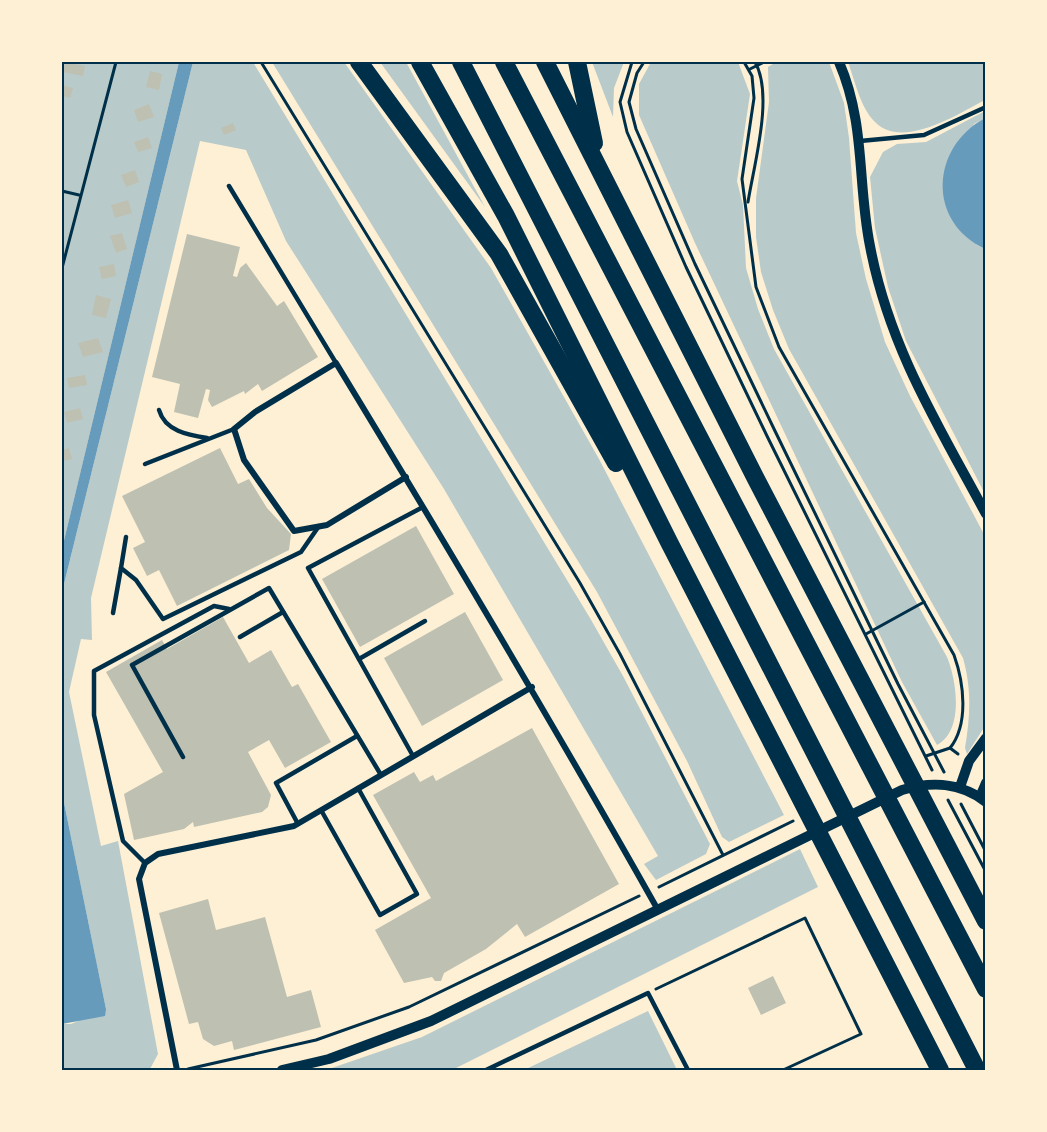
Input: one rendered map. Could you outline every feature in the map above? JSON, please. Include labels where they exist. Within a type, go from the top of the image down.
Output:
[{"type":"highway","points":[[359,62],[499,254],[641,508],[669,542]]},
{"type":"highway","points":[[420,62],[506,216],[669,542],[940,1071]]},
{"type":"highway","points":[[461,62],[977,1071]]},
{"type":"highway","points":[[504,62],[986,989]]},
{"type":"highway","points":[[545,62],[756,479],[986,921]]},
{"type":"highway","points":[[577,62],[599,165]]},
{"type":"street","points":[[839,62],[856,108],[870,246],[894,334],[912,378],[986,514]]},
{"type":"street","points":[[406,477],[327,525],[294,531],[244,460],[234,429],[255,412],[336,363],[406,477],[532,687],[658,910]]},
{"type":"street","points":[[179,1071],[140,879],[145,863],[158,854],[298,824],[532,687]]},
{"type":"street","points":[[960,787],[969,761],[986,738]]},
{"type":"street","points":[[282,1071],[329,1059],[431,1021],[902,790],[938,784],[960,787],[983,800],[986,783]]},
{"type":"lane","points":[[860,141],[924,135],[986,107]]},
{"type":"lane","points":[[229,186],[336,363]]},
{"type":"lane","points":[[159,410],[171,428],[185,434],[209,439]]},
{"type":"lane","points":[[145,464],[234,429]]},
{"type":"lane","points":[[413,756],[308,568],[424,507]]},
{"type":"lane","points":[[121,568],[136,580],[163,619],[301,552],[319,526]]},
{"type":"lane","points":[[113,613],[126,537]]},
{"type":"lane","points":[[183,757],[132,665],[269,588],[381,775]]},
{"type":"lane","points":[[145,863],[123,841],[94,715],[94,671],[214,606],[229,609]]},
{"type":"lane","points":[[240,637],[283,612]]},
{"type":"lane","points":[[359,659],[425,621]]},
{"type":"lane","points":[[298,824],[276,783],[357,736]]},
{"type":"lane","points":[[321,810],[380,915],[417,894],[358,788]]},
{"type":"lane","points":[[486,1071],[648,993],[688,1071]]},
{"type":"path","points":[[62,268],[116,62]]},
{"type":"path","points":[[261,62],[580,583],[620,654],[723,855]]},
{"type":"path","points":[[632,62],[620,102],[627,132],[686,267],[890,688]]},
{"type":"path","points":[[644,62],[637,73],[630,102],[636,129],[695,264],[874,630],[898,684],[947,778]]},
{"type":"path","points":[[744,62],[749,70],[754,98],[742,179],[747,206],[753,273],[779,346],[954,655],[961,682],[959,725],[950,748]]},
{"type":"path","points":[[749,70],[756,63],[764,62]]},
{"type":"path","points":[[747,206],[763,98],[756,63]]},
{"type":"path","points":[[62,191],[80,195]]},
{"type":"path","points":[[865,634],[924,602]]},
{"type":"path","points":[[958,799],[986,852]]},
{"type":"path","points":[[179,1071],[316,1040],[409,1007],[648,892]]},
{"type":"path","points":[[648,993],[805,918],[861,1034],[783,1071]]},
{"type":"shaded area","points":[[62,62],[179,62],[62,549]]},
{"type":"shaded area","points":[[193,62],[253,62],[590,618],[623,676],[710,844],[706,854],[656,880],[644,864],[658,856],[444,489],[286,241],[246,150],[200,141],[91,598],[92,640],[81,639],[69,692],[101,846],[118,841],[158,1054],[150,1069],[62,1070],[62,1024],[71,1024],[106,1009],[62,793],[62,592]]},
{"type":"shaded area","points":[[272,62],[344,62],[491,268],[599,459],[784,815],[729,842],[722,837],[687,761],[597,592]]},
{"type":"shaded area","points":[[380,62],[406,62],[485,207]]},
{"type":"shaded area","points":[[592,62],[624,62],[614,88],[613,117]]},
{"type":"shaded area","points":[[651,62],[738,62],[750,94],[737,181],[743,205],[746,268],[758,309],[774,349],[947,657],[955,692],[955,717],[946,738],[937,745],[902,682],[695,243],[639,115],[639,84]]},
{"type":"shaded area","points":[[776,62],[829,62],[844,103],[856,233],[866,279],[885,342],[910,396],[985,536],[985,726],[967,754],[965,748],[969,692],[963,658],[789,349],[761,272],[756,237],[756,198],[769,102],[768,67]]},
{"type":"shaded area","points":[[848,62],[985,62],[985,100],[930,127],[899,132],[885,129],[874,121],[865,108]]},
{"type":"shaded area","points":[[985,111],[985,118],[974,124],[944,198],[950,214],[964,235],[985,249],[985,494],[906,341],[888,287],[875,228],[870,177],[883,152],[897,144],[926,142]]},
{"type":"shaded area","points":[[800,849],[818,887],[452,1070],[326,1070],[422,1037]]},
{"type":"shaded area","points":[[648,1011],[677,1070],[524,1070]]},
{"type":"water","points":[[179,62],[193,62],[62,592],[62,549]]},
{"type":"water","points":[[985,118],[985,249],[966,237],[953,221],[945,204],[943,185],[946,166],[954,147],[967,131]]},
{"type":"water","points":[[62,793],[106,1009],[105,1016],[62,1024]]},
{"type":"building","points":[[65,62],[85,66],[83,76],[63,72]]},
{"type":"building","points":[[150,71],[162,74],[159,90],[146,87]]},
{"type":"building","points":[[62,85],[73,88],[70,98],[62,96]]},
{"type":"building","points":[[149,104],[154,117],[138,122],[134,110]]},
{"type":"building","points":[[233,123],[236,130],[224,135],[221,128]]},
{"type":"building","points":[[148,137],[152,148],[138,152],[134,142]]},
{"type":"building","points":[[135,170],[139,182],[126,187],[121,175]]},
{"type":"building","points":[[128,200],[132,213],[115,218],[111,205]]},
{"type":"building","points":[[122,233],[127,249],[116,253],[110,236]]},
{"type":"building","points":[[187,234],[240,247],[233,276],[237,277],[240,268],[246,263],[277,306],[284,301],[318,357],[262,391],[258,384],[245,394],[244,391],[212,407],[208,400],[210,390],[206,389],[198,418],[174,412],[180,384],[152,377]]},
{"type":"building","points":[[114,264],[116,276],[102,279],[99,267]]},
{"type":"building","points":[[96,295],[111,299],[106,318],[92,315]]},
{"type":"building","points":[[98,338],[103,352],[83,357],[78,343]]},
{"type":"building","points":[[85,375],[87,385],[69,388],[67,378]]},
{"type":"building","points":[[80,408],[83,419],[67,423],[64,412]]},
{"type":"building","points":[[69,448],[72,459],[62,461],[62,450]]},
{"type":"building","points":[[220,448],[238,484],[249,479],[267,508],[291,534],[289,550],[177,606],[159,570],[147,576],[133,548],[145,542],[122,496]]},
{"type":"building","points":[[416,526],[454,594],[360,647],[322,579]]},
{"type":"building","points":[[465,612],[503,680],[422,726],[384,658]]},
{"type":"building","points":[[223,617],[249,663],[271,650],[292,687],[298,684],[331,742],[285,768],[269,740],[248,752],[271,795],[268,807],[262,812],[194,827],[193,822],[184,829],[134,840],[124,794],[163,772],[106,672],[162,640],[167,649]]},
{"type":"building","points":[[532,728],[619,884],[525,937],[517,924],[486,949],[444,973],[441,981],[435,981],[432,977],[404,983],[375,930],[431,898],[373,795],[414,772],[420,782],[433,775],[436,781]]},
{"type":"building","points":[[208,899],[216,930],[265,917],[287,997],[311,990],[321,1027],[234,1050],[232,1041],[214,1046],[203,1039],[198,1022],[189,1024],[159,913]]},
{"type":"building","points":[[773,976],[786,1003],[761,1015],[748,988]]}]
